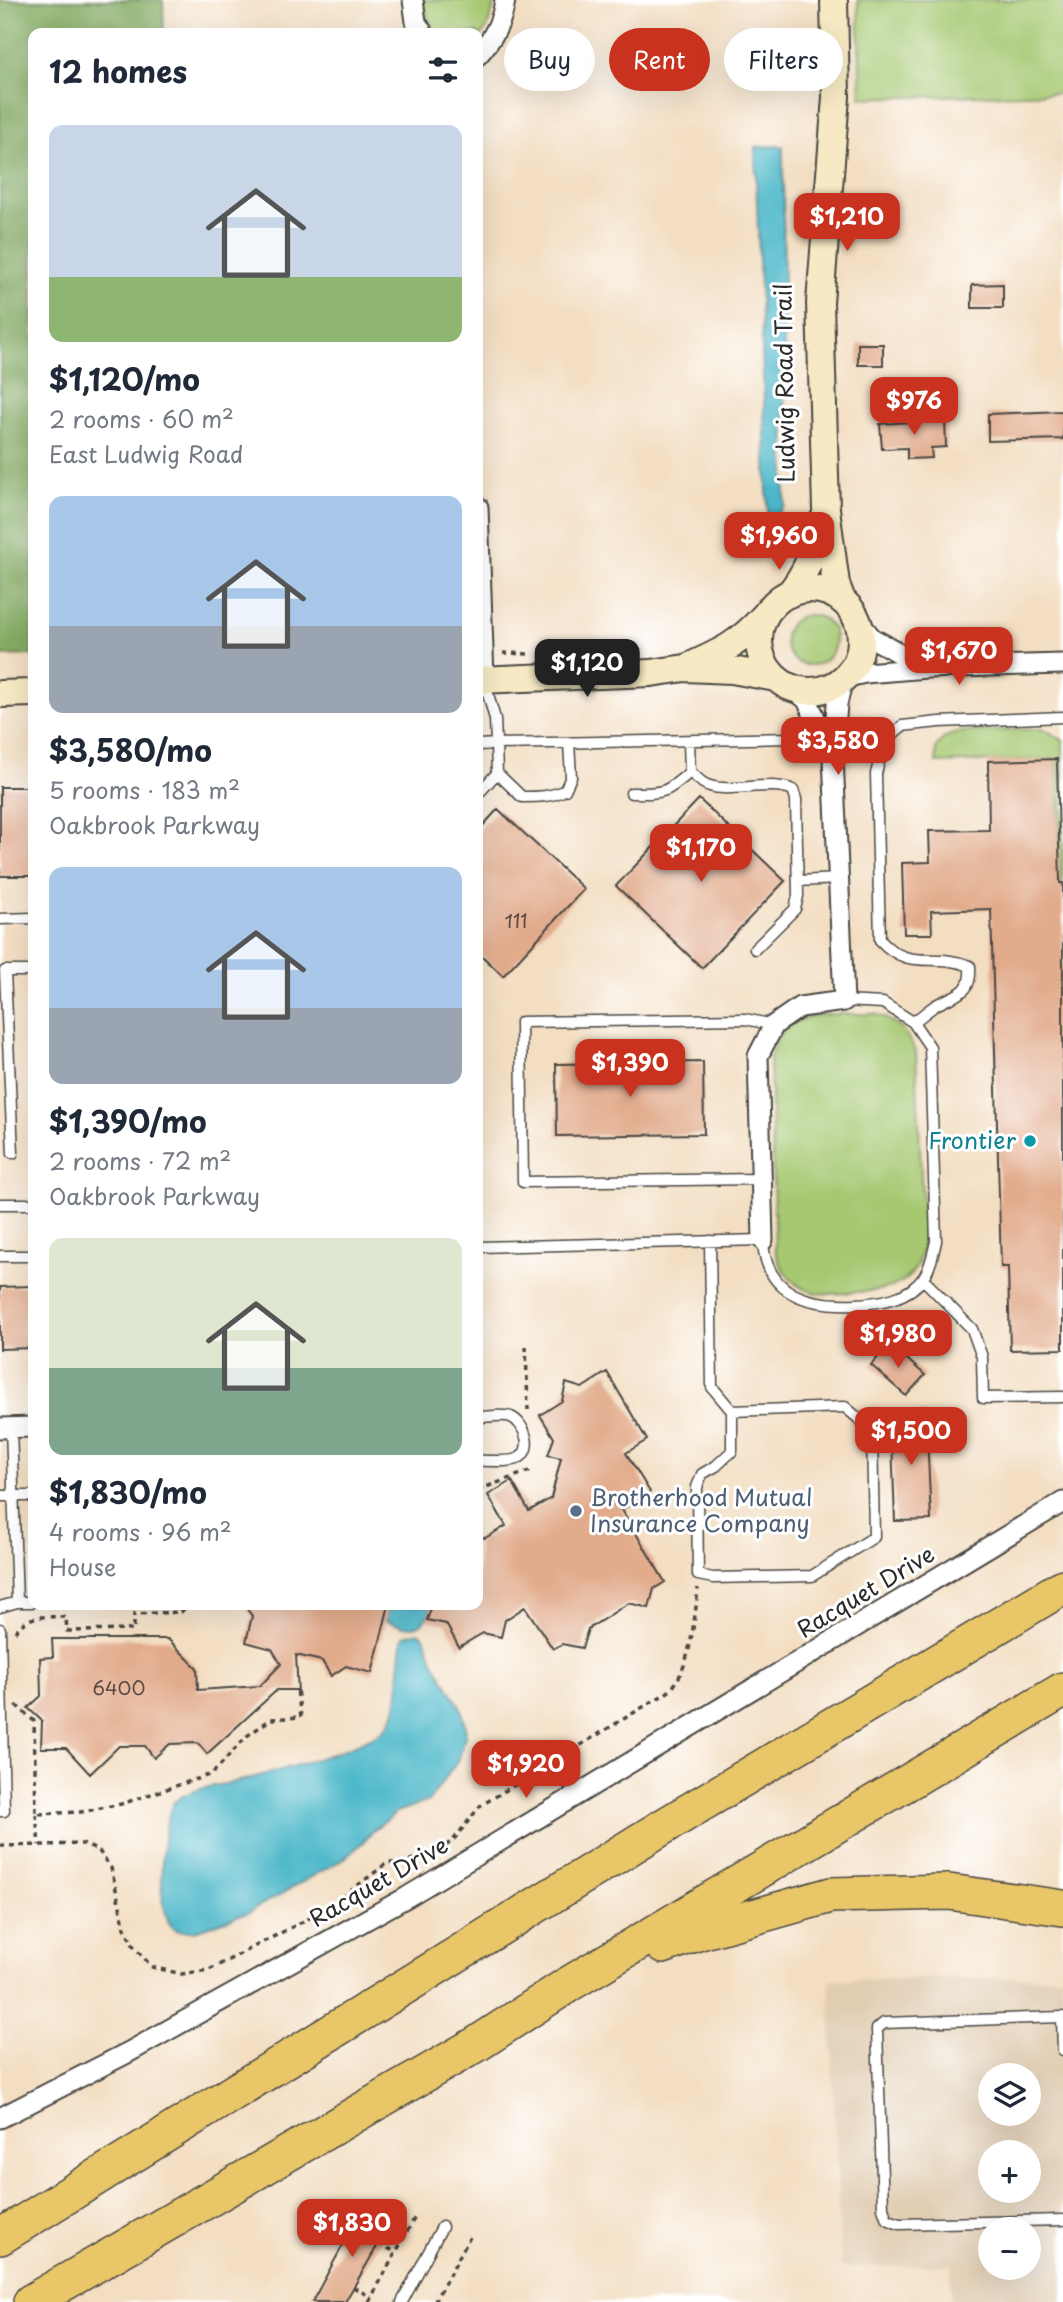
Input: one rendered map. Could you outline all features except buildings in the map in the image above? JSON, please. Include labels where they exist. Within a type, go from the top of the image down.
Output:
[{"type":"highway","points":[[0,2237],[661,1828],[1060,1588]]},
{"type":"highway","points":[[31,2302],[477,2044],[569,1984],[1063,1690]]},
{"type":"highway","points":[[569,1984],[697,1933],[831,1895],[949,1892],[1063,1908]]},
{"type":"main road","points":[[483,680],[651,673],[685,668],[732,670],[817,690],[831,686],[852,670],[861,646],[861,633],[836,584],[826,509],[820,303],[836,97],[834,0]]},
{"type":"main road","points":[[685,668],[728,649],[746,636],[776,602],[789,594],[802,579],[813,556],[826,509]]},
{"type":"main road","points":[[789,594],[815,589],[828,592],[850,610]]},
{"type":"main road","points":[[766,614],[759,641],[761,655],[767,667],[785,683]]},
{"type":"main road","points":[[0,694],[28,693]]},
{"type":"street","points":[[413,0],[416,22],[420,28]]},
{"type":"street","points":[[483,50],[503,20],[505,0]]},
{"type":"street","points":[[850,610],[873,638],[927,668]]},
{"type":"street","points":[[763,1240],[758,1056],[774,1025],[800,1007],[844,1001],[833,757],[837,704],[843,678],[865,673],[927,668],[1063,664]]},
{"type":"street","points":[[785,683],[807,700],[833,757]]},
{"type":"street","points":[[6,1428],[28,1427]]},
{"type":"street","name":"Racquet Drive","points":[[0,2118],[129,2052],[407,1897],[1063,1502]]},
{"type":"lane","points":[[483,686],[495,719],[497,773],[483,788]]},
{"type":"lane","points":[[913,1022],[936,1005],[961,995],[971,980],[970,966],[954,960],[909,960],[891,951],[880,940],[876,775],[884,742],[902,726],[1063,717]]},
{"type":"lane","points":[[483,745],[794,738]]},
{"type":"lane","points":[[689,741],[690,772],[705,784],[717,787],[782,786],[793,790],[796,799],[798,896],[795,909],[755,948]]},
{"type":"lane","points":[[497,773],[522,797],[556,794],[565,790],[571,777],[569,743]]},
{"type":"lane","points":[[631,793],[661,793],[670,790],[690,772]]},
{"type":"lane","points":[[798,881],[840,879]]},
{"type":"lane","points":[[0,919],[28,918]]},
{"type":"lane","points":[[13,1153],[5,971],[28,971]]},
{"type":"lane","points":[[483,1247],[763,1240],[769,1270],[782,1286],[800,1299],[817,1303],[879,1303],[895,1298],[923,1279],[932,1261],[936,1241],[930,1047],[913,1022],[883,1003],[844,1001]]},
{"type":"lane","points":[[762,1180],[523,1182],[521,1022],[745,1019],[774,1025]]},
{"type":"lane","points":[[0,1204],[28,1203]]},
{"type":"lane","points":[[710,1241],[712,1387],[732,1411],[732,1451],[716,1466],[702,1474],[697,1487],[698,1575],[713,1578],[812,1576],[874,1537],[872,1430],[845,1407],[732,1411]]},
{"type":"lane","points":[[0,1256],[28,1256]]},
{"type":"lane","points":[[923,1279],[972,1329],[982,1357],[983,1398],[1063,1397]]},
{"type":"lane","points":[[483,1417],[509,1416],[520,1423],[525,1433],[526,1446],[523,1454],[516,1459],[483,1461]]},
{"type":"lane","points":[[6,1428],[13,1496],[17,1602]]},
{"type":"lane","points":[[0,1496],[28,1496]]},
{"type":"lane","points":[[0,1607],[28,1602]]},
{"type":"lane","points":[[0,1629],[4,1811],[0,1811]]},
{"type":"lane","points":[[1063,2050],[1062,2017],[884,2023],[877,2029],[883,2208],[887,2219],[899,2224],[1063,2220]]},
{"type":"lane","points":[[402,2302],[442,2227]]},
{"type":"path","points":[[496,653],[535,654]]},
{"type":"path","points":[[0,1846],[83,1843],[99,1851],[111,1868],[125,1928],[134,1947],[152,1966],[182,1974],[209,1970],[327,1909],[387,1863],[401,1863],[440,1851],[455,1838],[480,1806],[668,1692],[677,1684],[682,1674],[696,1612],[698,1575]]},
{"type":"path","points":[[13,1634],[22,1622],[33,1617],[66,1617],[67,1631],[134,1630],[134,1614],[183,1610]]},
{"type":"path","points":[[36,1814],[81,1812],[121,1804],[212,1774],[247,1736],[271,1719],[300,1717],[298,1690]]},
{"type":"path","points":[[15,1694],[16,1706],[34,1721],[39,1845]]},
{"type":"path","points":[[369,2302],[416,2215]]},
{"type":"path","points":[[434,2302],[470,2237]]},
{"type":"path","points":[[379,2244],[396,2252]]},
{"type":"path","points":[[353,2287],[372,2297]]},
{"type":"shaded area","points":[[1063,1977],[1063,2302],[951,2302],[951,2265],[841,2267],[829,1980]]},
{"type":"green space","points":[[0,0],[163,0],[164,28],[28,28],[28,655],[0,656]]},
{"type":"green space","points":[[422,0],[496,0],[483,33],[483,28],[433,28],[426,16]]},
{"type":"green space","points":[[858,0],[1063,0],[1063,93],[861,98]]},
{"type":"green space","points":[[810,615],[828,622],[835,640],[828,658],[810,665],[792,658],[785,640],[792,622]]},
{"type":"green space","points":[[1044,729],[1063,740],[1063,883],[1060,883],[1057,759],[936,763],[936,747],[944,738],[957,732]]},
{"type":"green space","points":[[824,1014],[875,1014],[900,1028],[909,1038],[916,1053],[924,1243],[914,1270],[900,1283],[871,1291],[817,1293],[801,1287],[789,1277],[780,1264],[775,1248],[770,1056],[779,1036],[799,1020]]},
{"type":"water","points":[[783,146],[785,505],[776,517],[768,517],[755,147]]},
{"type":"water","points":[[388,1610],[430,1610],[424,1621],[414,1627],[385,1620]]},
{"type":"water","points":[[419,1632],[424,1636],[435,1664],[462,1710],[466,1733],[459,1759],[429,1801],[397,1812],[373,1830],[345,1858],[247,1913],[195,1931],[172,1928],[164,1902],[162,1866],[169,1814],[174,1802],[199,1790],[321,1757],[379,1733],[388,1725],[396,1704],[403,1636]]},
{"type":"place","name":"Frontier","points":[[1030,1141]]},
{"type":"place","name":"Brotherhood Mutual Insurance Company","points":[[576,1511]]}]
